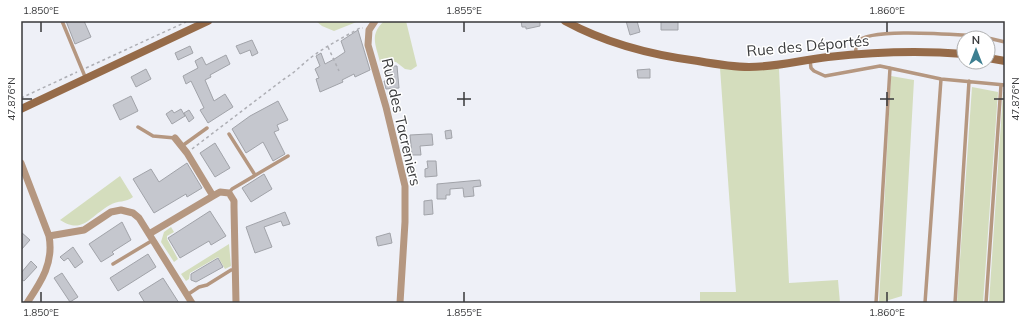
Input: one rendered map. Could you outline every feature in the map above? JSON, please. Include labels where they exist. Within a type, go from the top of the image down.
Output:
[{"type":"street","points":[[21,109],[208,21]]},
{"type":"street","points":[[369,30],[375,21]]},
{"type":"street","name":"Rue des Déportés","points":[[566,21],[614,44],[667,57],[749,67],[856,55],[918,51],[956,53]]},
{"type":"street","name":"Rue des Tacreniers","points":[[369,30],[368,45],[386,106],[405,186],[405,222],[400,303]]},
{"type":"street","points":[[175,138],[187,153],[213,196]]},
{"type":"street","points":[[21,163],[49,236],[51,255],[48,266],[27,303]]},
{"type":"street","points":[[151,237],[220,192],[229,193],[234,201],[236,303]]},
{"type":"street","points":[[49,236],[79,231],[111,212],[121,210],[133,213],[139,218],[192,303]]},
{"type":"lane","points":[[62,21],[86,79]]},
{"type":"lane","points":[[856,55],[856,46],[860,40],[884,33],[956,35]]},
{"type":"lane","points":[[810,60],[811,68],[825,76],[833,76],[874,66],[941,79],[1003,85],[986,303]]},
{"type":"lane","points":[[876,303],[890,68]]},
{"type":"lane","points":[[925,303],[941,79]]},
{"type":"lane","points":[[955,303],[969,82]]},
{"type":"lane","points":[[138,127],[152,136],[175,138]]},
{"type":"lane","points":[[182,146],[207,128]]},
{"type":"lane","points":[[229,134],[255,175]]},
{"type":"lane","points":[[229,193],[232,189],[288,156]]},
{"type":"lane","points":[[113,264],[151,237]]},
{"type":"lane","points":[[187,295],[231,270],[236,270]]},
{"type":"path","points":[[21,98],[188,21]]},
{"type":"path","points":[[187,153],[299,69],[303,64],[328,47],[360,28],[369,30]]},
{"type":"path","points":[[328,47],[339,71]]},
{"type":"green space","points":[[316,21],[359,21],[334,31],[322,26]]},
{"type":"green space","points":[[384,21],[406,21],[417,66],[411,70],[405,69],[396,62],[380,62],[375,36],[379,26]]},
{"type":"green space","points":[[720,68],[779,69],[789,283],[838,280],[840,303],[700,303],[700,292],[736,292]]},
{"type":"green space","points":[[891,76],[914,80],[902,296],[879,303]]},
{"type":"green space","points":[[972,87],[998,92],[983,303],[957,303]]},
{"type":"green space","points":[[1003,92],[1005,92],[1005,303],[989,303]]},
{"type":"green space","points":[[120,176],[133,197],[110,205],[81,225],[75,226],[60,220]]},
{"type":"green space","points":[[171,227],[174,232],[167,236],[167,239],[178,259],[174,262],[161,242],[164,232]]},
{"type":"green space","points":[[229,244],[231,266],[225,269],[218,257],[190,273],[189,279],[186,281],[181,274]]},
{"type":"building","points":[[66,21],[84,21],[91,37],[75,44]]},
{"type":"building","points":[[521,21],[540,21],[540,26],[526,29],[526,27],[522,27]]},
{"type":"building","points":[[626,21],[637,21],[640,32],[630,35]]},
{"type":"building","points":[[661,21],[678,21],[678,30],[661,30]]},
{"type":"building","points":[[358,30],[370,70],[355,77],[354,74],[342,80],[343,82],[320,92],[316,79],[319,78],[315,69],[320,66],[316,56],[321,53],[325,64],[336,58],[345,52],[341,41]]},
{"type":"building","points":[[252,40],[258,53],[252,56],[250,50],[240,54],[236,46]]},
{"type":"building","points":[[190,46],[193,53],[178,60],[175,53]]},
{"type":"building","points":[[226,55],[230,64],[210,75],[211,77],[205,80],[214,101],[225,94],[233,107],[208,123],[200,110],[204,108],[191,81],[186,84],[183,76],[198,68],[195,61],[202,57],[206,65]]},
{"type":"building","points":[[387,66],[397,66],[399,88],[386,89],[384,81],[388,81]]},
{"type":"building","points":[[146,69],[151,79],[136,87],[131,77]]},
{"type":"building","points":[[650,69],[650,78],[638,78],[637,70]]},
{"type":"building","points":[[131,96],[138,111],[120,120],[113,105]]},
{"type":"building","points":[[278,101],[288,120],[277,125],[279,130],[274,132],[285,154],[273,161],[263,142],[246,153],[232,129],[250,116]]},
{"type":"building","points":[[181,109],[185,116],[172,124],[166,114],[172,110],[174,113]]},
{"type":"building","points":[[189,110],[194,118],[189,122],[184,113]]},
{"type":"building","points":[[451,130],[452,138],[446,139],[445,131]]},
{"type":"building","points":[[432,134],[433,145],[420,146],[421,155],[412,155],[410,135]]},
{"type":"building","points":[[215,143],[230,168],[215,177],[200,153]]},
{"type":"building","points":[[427,161],[436,161],[437,176],[425,177],[425,169],[428,168]]},
{"type":"building","points":[[187,163],[202,188],[187,197],[186,194],[154,213],[133,179],[151,169],[159,182]]},
{"type":"building","points":[[264,174],[272,189],[251,202],[242,188]]},
{"type":"building","points":[[480,180],[481,186],[473,187],[474,196],[464,197],[463,188],[450,189],[450,195],[446,195],[446,199],[437,199],[437,184]]},
{"type":"building","points":[[432,200],[433,214],[424,215],[424,201]]},
{"type":"building","points":[[210,211],[226,236],[211,245],[209,241],[180,258],[168,238]]},
{"type":"building","points":[[285,212],[290,224],[283,226],[281,221],[264,227],[272,247],[255,253],[246,227]]},
{"type":"building","points":[[122,222],[131,240],[112,252],[114,254],[101,262],[89,244]]},
{"type":"building","points":[[21,232],[30,240],[21,250]]},
{"type":"building","points":[[390,233],[392,243],[378,246],[376,237]]},
{"type":"building","points":[[73,247],[83,262],[75,268],[68,258],[64,261],[60,257]]},
{"type":"building","points":[[148,254],[156,267],[118,291],[110,278]]},
{"type":"building","points":[[218,258],[223,267],[196,282],[191,280],[191,274]]},
{"type":"building","points":[[31,261],[37,267],[24,281],[21,279],[21,273]]},
{"type":"building","points":[[62,273],[78,297],[70,302],[54,278]]},
{"type":"building","points":[[163,278],[179,303],[145,303],[139,293]]}]
